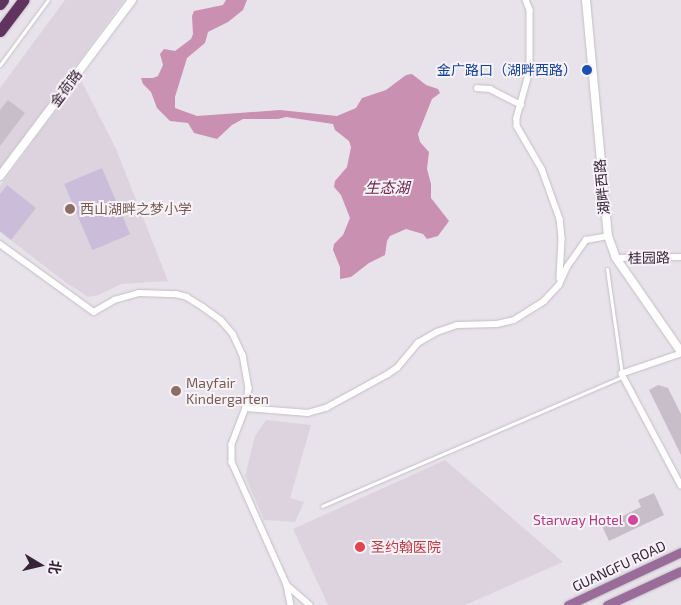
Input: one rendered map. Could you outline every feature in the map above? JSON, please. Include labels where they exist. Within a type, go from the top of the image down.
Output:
[{"type":"highway","points":[[0,4],[3,0]]},
{"type":"highway","points":[[0,31],[23,0]]},
{"type":"main road","name":"GUANGFU ROAD","points":[[568,605],[681,552]]},
{"type":"main road","points":[[607,605],[681,571]]},
{"type":"street","name":"金荷路","points":[[0,176],[132,0]]},
{"type":"street","points":[[526,0],[530,10],[530,71],[517,126],[542,169],[560,219],[562,239],[559,285]]},
{"type":"street","name":"湖畔西路","points":[[586,0],[608,236],[616,258],[681,353]]},
{"type":"street","points":[[477,88],[490,89],[521,105]]},
{"type":"street","points":[[246,408],[308,413],[326,408],[392,371],[418,343],[437,332],[457,325],[497,324],[514,320],[544,301],[559,285],[567,267],[586,240],[608,236]]},
{"type":"street","points":[[0,244],[94,312],[115,300],[139,293],[187,297],[204,306],[221,320],[233,334],[243,355],[249,388],[246,408],[232,444],[232,462],[287,585],[292,605]]},
{"type":"street","name":"桂园路","points":[[616,258],[681,257]]},
{"type":"street","points":[[681,353],[622,375],[681,485]]},
{"type":"street","points":[[287,585],[310,605]]},
{"type":"lane","points":[[0,65],[48,0]]},
{"type":"lane","points":[[322,506],[622,375],[607,269]]},
{"type":"shaded area","points":[[65,0],[124,0],[0,169],[0,88]]},
{"type":"shaded area","name":"西山湖畔之梦小学","points":[[81,80],[116,149],[168,281],[121,284],[99,295],[88,297],[65,282],[0,232],[0,186],[33,140]]},
{"type":"shaded area","points":[[102,168],[130,234],[92,250],[64,184]]},
{"type":"shaded area","points":[[7,185],[36,208],[11,240],[0,231],[0,194]]},
{"type":"shaded area","points":[[266,420],[311,425],[290,498],[304,502],[295,522],[264,520],[245,476],[255,436]]},
{"type":"shaded area","points":[[445,460],[563,562],[465,605],[328,605],[293,529]]},
{"type":"water","name":"生态湖","points":[[226,0],[247,0],[243,10],[228,22],[208,32],[205,43],[187,58],[175,97],[175,108],[197,116],[280,110],[337,116],[356,108],[362,98],[386,90],[406,75],[412,74],[426,85],[438,89],[440,93],[432,99],[418,134],[420,142],[429,152],[427,169],[431,184],[431,198],[449,221],[438,236],[427,239],[423,234],[406,229],[390,236],[387,241],[385,255],[369,263],[351,277],[340,279],[340,267],[333,250],[334,244],[343,235],[350,218],[341,195],[334,187],[335,181],[347,167],[351,147],[349,141],[335,130],[333,124],[286,117],[278,119],[243,119],[232,125],[217,139],[194,133],[188,123],[170,121],[157,108],[151,92],[143,84],[141,78],[158,76],[163,65],[160,54],[164,49],[175,51],[191,39],[194,11],[223,5]]},
{"type":"building","points":[[8,100],[25,113],[0,146],[0,110]]},
{"type":"building","points":[[658,385],[668,388],[681,414],[681,455],[649,390]]},
{"type":"building","name":"Starway Hotel","points":[[654,493],[664,515],[609,541],[602,526],[641,507],[638,500]]},
{"type":"place","name":"金广路口（湖畔西路）","points":[[587,70]]},
{"type":"place","name":"西山湖畔之梦小学","points":[[70,209]]},
{"type":"place","name":"Mayfair Kindergarten","points":[[176,391]]},
{"type":"place","name":"Starway Hotel","points":[[633,520]]},
{"type":"place","name":"圣约翰医院","points":[[360,547]]}]
